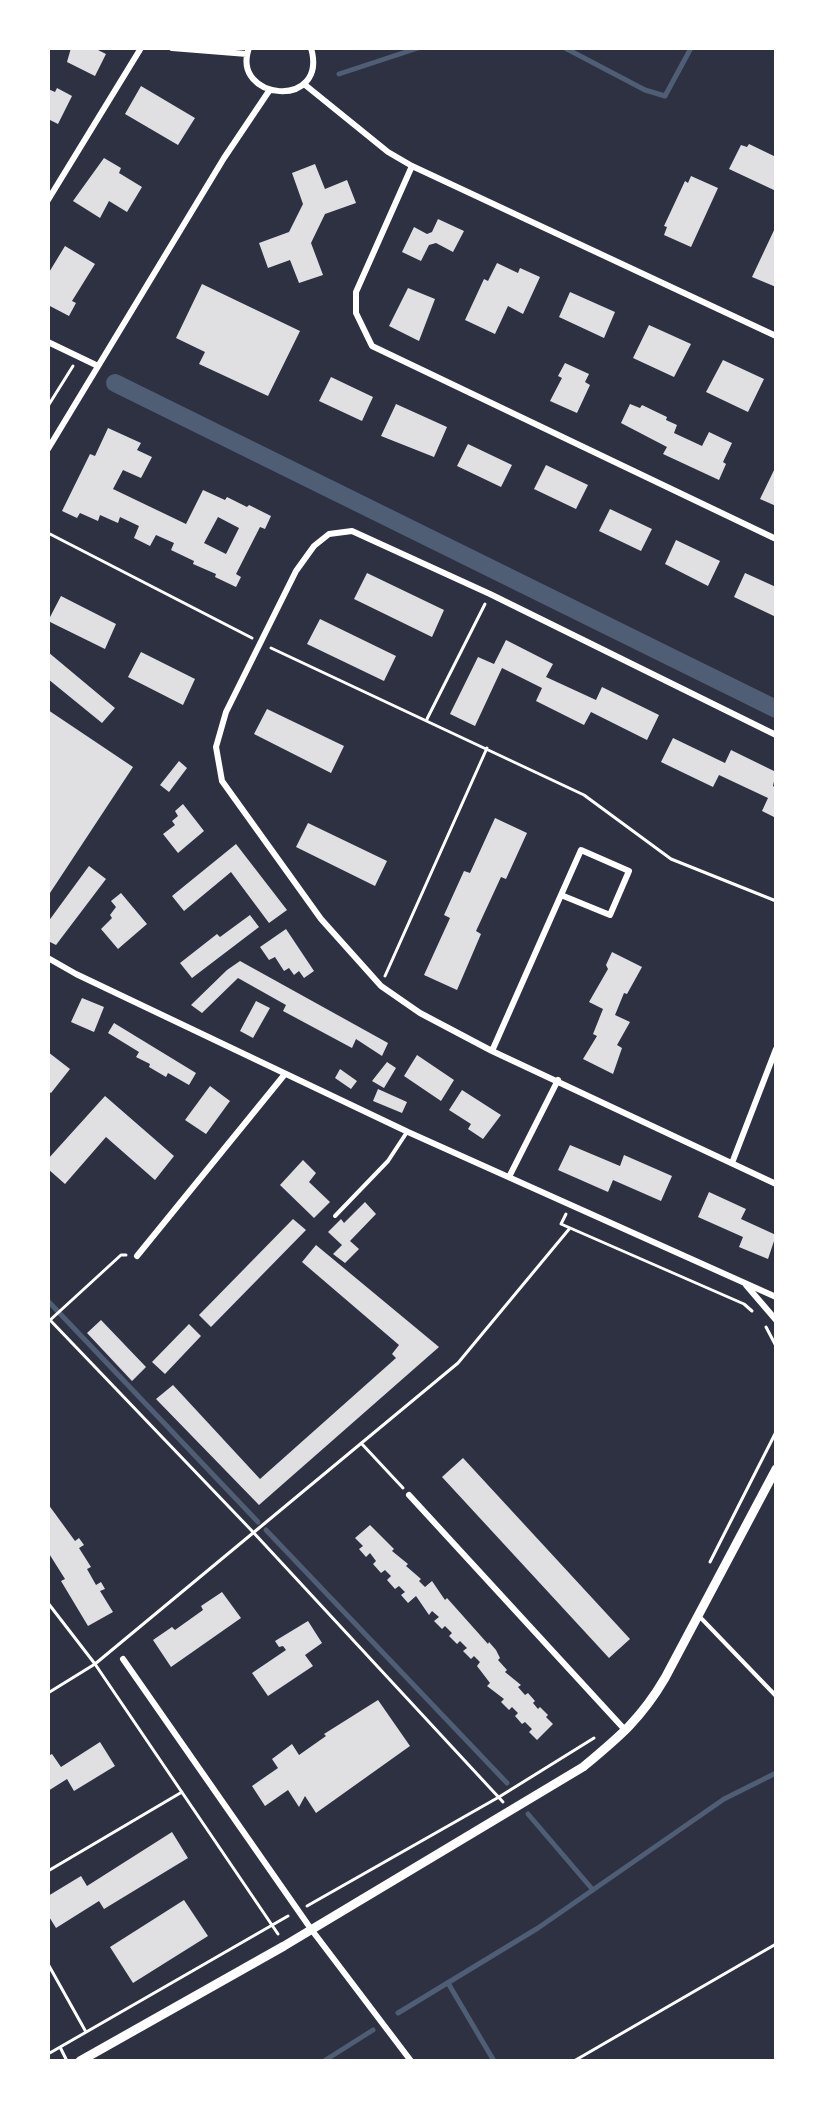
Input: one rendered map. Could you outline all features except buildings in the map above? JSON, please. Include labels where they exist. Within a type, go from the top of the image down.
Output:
[{"type":"street","points":[[48,200],[141,48]]},
{"type":"street","points":[[172,48],[248,51],[252,76],[269,91],[281,93],[294,90],[304,84],[311,74],[314,62],[311,48]]},
{"type":"street","points":[[304,84],[388,152],[412,166],[776,336]]},
{"type":"street","points":[[48,449],[224,158],[269,91]]},
{"type":"street","points":[[412,166],[357,292],[356,313],[372,346],[776,539]]},
{"type":"street","points":[[48,342],[98,366]]},
{"type":"street","points":[[776,735],[490,594],[352,531],[329,534],[314,546],[296,571],[226,712],[216,747],[222,781],[321,919],[381,986],[420,1013],[492,1051],[776,1184]]},
{"type":"street","points":[[492,1051],[561,895],[581,850],[629,871],[610,915],[561,895]]},
{"type":"street","points":[[48,958],[76,974],[408,1132],[776,1297]]},
{"type":"street","points":[[732,1163],[776,1049]]},
{"type":"street","points":[[137,1256],[285,1074]]},
{"type":"street","points":[[509,1177],[558,1080]]},
{"type":"street","points":[[743,1282],[776,1320]]},
{"type":"street","points":[[80,2061],[284,1946],[582,1767],[626,1731],[651,1702],[776,1469]]},
{"type":"street","points":[[409,1495],[626,1731]]},
{"type":"street","points":[[123,1659],[298,1911],[411,2061]]},
{"type":"lane","points":[[335,1216],[388,1161],[408,1132]]},
{"type":"lane","points":[[698,1616],[776,1696]]},
{"type":"path","points":[[48,406],[78,356]]},
{"type":"path","points":[[48,533],[261,643],[427,719],[584,795],[671,859],[776,901]]},
{"type":"path","points":[[427,719],[490,594]]},
{"type":"path","points":[[381,986],[487,748]]},
{"type":"path","points":[[571,1204],[561,1224],[744,1304],[756,1315]]},
{"type":"path","points":[[48,1693],[95,1664],[458,1363],[570,1228]]},
{"type":"path","points":[[137,1256],[120,1255],[49,1321],[253,1532],[510,1810]]},
{"type":"path","points":[[760,1320],[776,1346]]},
{"type":"path","points":[[709,1564],[776,1432]]},
{"type":"path","points":[[361,1443],[409,1495]]},
{"type":"path","points":[[48,1603],[95,1664],[273,1925],[284,1946]]},
{"type":"path","points":[[48,2054],[499,1797],[592,1740],[616,1720]]},
{"type":"path","points":[[48,1871],[182,1792]]},
{"type":"path","points":[[574,2061],[776,1944]]},
{"type":"path","points":[[48,1964],[86,2032]]},
{"type":"path","points":[[60,2047],[68,2061]]},
{"type":"waterway","points":[[339,74],[418,48]]},
{"type":"waterway","points":[[565,48],[645,90],[665,96],[691,48]]},
{"type":"waterway","points":[[115,383],[776,709]]},
{"type":"waterway","points":[[48,1301],[258,1522]]},
{"type":"waterway","points":[[266,1530],[507,1783]]},
{"type":"waterway","points":[[398,2013],[538,1928],[724,1799],[776,1773]]},
{"type":"waterway","points":[[528,1814],[593,1890]]},
{"type":"waterway","points":[[448,1983],[494,2061]]},
{"type":"waterway","points":[[324,2061],[373,2030]]}]
